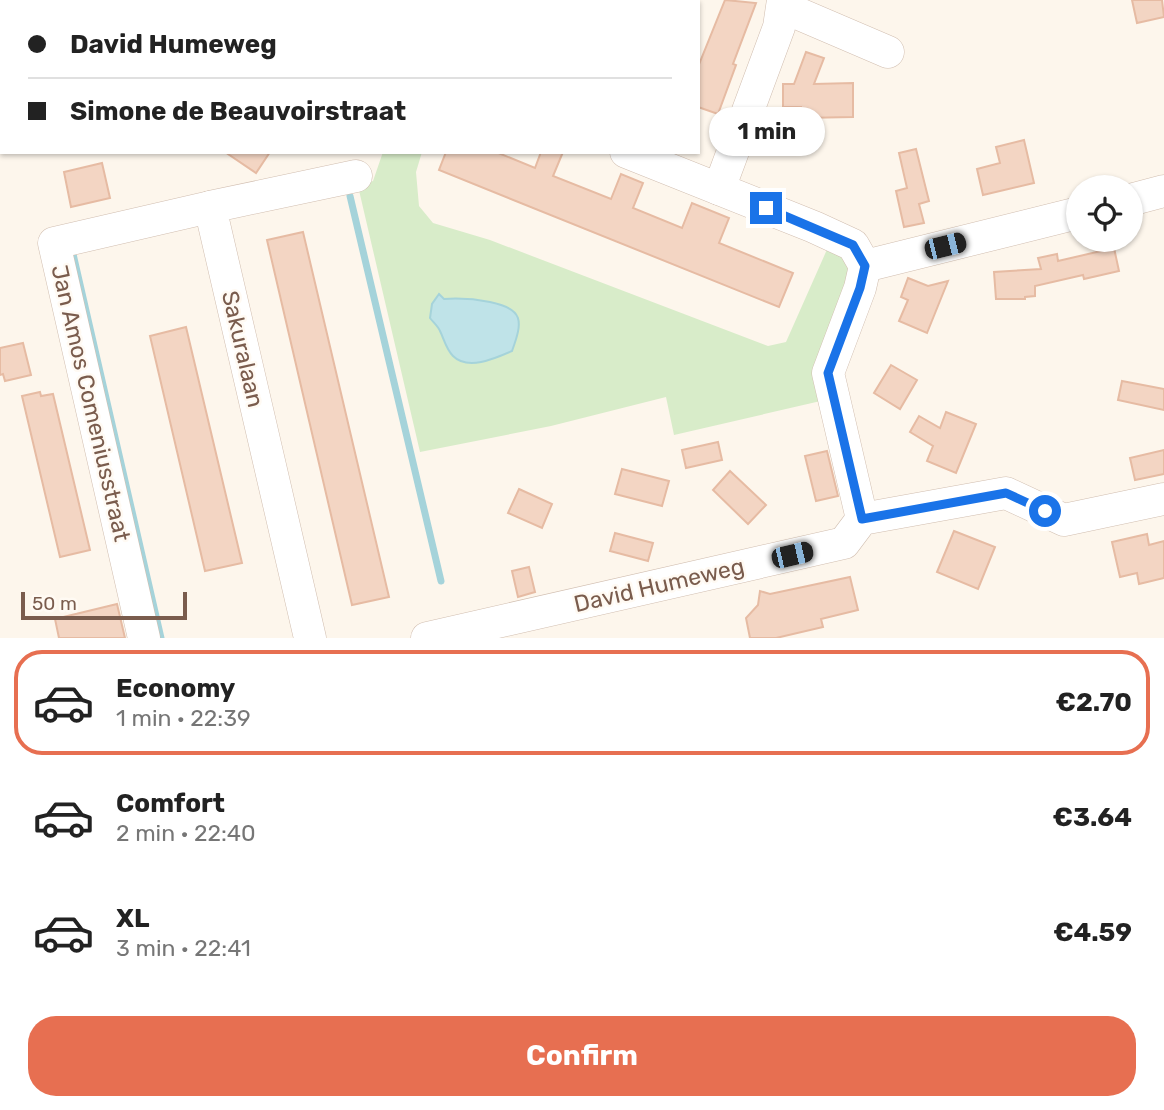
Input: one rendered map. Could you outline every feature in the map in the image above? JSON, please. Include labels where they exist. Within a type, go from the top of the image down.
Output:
[{"type":"street","points":[[719,189],[779,27],[783,4],[888,52]]},
{"type":"street","points":[[631,154],[853,245],[865,266],[860,288],[828,373],[862,519],[1006,493],[1064,520],[1164,499]]},
{"type":"street","points":[[210,206],[356,176]]},
{"type":"street","points":[[1143,197],[1164,191]]},
{"type":"street","name":"Jan Amos Comeniusstraat","points":[[144,638],[54,243],[210,206]]},
{"type":"street","name":"Sakuralaan","points":[[210,206],[310,638]]},
{"type":"street","points":[[865,266],[1066,216]]},
{"type":"street","name":"David Humeweg","points":[[427,638],[845,543],[862,519]]},
{"type":"green space","points":[[382,154],[421,154],[416,172],[419,206],[433,223],[490,240],[768,346],[786,342],[829,245],[850,260],[825,400],[674,435],[666,397],[551,426],[420,452],[358,186],[373,181]]},
{"type":"water","points":[[439,294],[444,299],[479,300],[509,308],[515,313],[519,324],[512,351],[474,363],[466,363],[453,356],[430,318],[432,304]]},
{"type":"building","points":[[725,0],[756,3],[718,114],[700,108],[700,62]]},
{"type":"building","points":[[1132,0],[1162,0],[1164,17],[1137,23]]},
{"type":"building","points":[[806,52],[824,58],[814,84],[853,83],[853,117],[801,118],[801,107],[783,107],[783,84],[794,84]]},
{"type":"building","points":[[1024,140],[1034,183],[983,195],[977,169],[1000,163],[996,147]]},
{"type":"building","points":[[916,149],[929,201],[919,204],[924,223],[904,227],[896,191],[907,188],[899,153]]},
{"type":"building","points":[[228,154],[269,154],[256,173]]},
{"type":"building","points":[[445,154],[501,154],[535,168],[540,154],[562,154],[553,176],[611,199],[621,174],[643,183],[633,208],[682,228],[692,203],[729,218],[719,243],[793,273],[779,307],[439,170]]},
{"type":"building","points":[[102,163],[110,198],[71,207],[64,172]]},
{"type":"building","points":[[303,232],[389,597],[352,605],[267,240]]},
{"type":"building","points":[[1097,252],[1115,252],[1119,271],[1084,279],[1083,275],[1035,286],[1035,296],[1025,299],[996,299],[994,272],[1041,269],[1038,258],[1057,254],[1058,261]]},
{"type":"building","points":[[908,278],[928,286],[948,281],[927,333],[899,321],[908,300],[901,297]]},
{"type":"building","points":[[186,327],[242,563],[205,571],[150,336]]},
{"type":"building","points":[[23,343],[31,375],[5,381],[3,374],[0,375],[0,348]]},
{"type":"building","points":[[891,365],[917,380],[900,409],[874,393]]},
{"type":"building","points":[[1122,381],[1164,389],[1164,410],[1118,400]]},
{"type":"building","points":[[40,392],[41,396],[53,394],[90,550],[60,557],[22,396]]},
{"type":"building","points":[[946,412],[976,424],[956,473],[927,461],[933,446],[910,432],[919,416],[940,428]]},
{"type":"building","points":[[718,442],[722,460],[686,468],[682,450]]},
{"type":"building","points":[[1164,450],[1164,474],[1135,480],[1130,458]]},
{"type":"building","points":[[827,451],[838,496],[816,501],[805,456]]},
{"type":"building","points":[[622,469],[669,481],[662,506],[615,494]]},
{"type":"building","points":[[730,471],[766,505],[748,524],[713,490]]},
{"type":"building","points":[[519,489],[552,504],[542,528],[508,513]]},
{"type":"building","points":[[954,531],[995,547],[978,589],[937,572]]},
{"type":"building","points":[[615,533],[653,543],[648,561],[610,551]]},
{"type":"building","points":[[1147,534],[1149,545],[1164,541],[1164,578],[1139,584],[1137,573],[1120,577],[1112,542]]},
{"type":"building","points":[[529,567],[535,592],[518,597],[512,571]]},
{"type":"building","points":[[850,577],[858,610],[821,619],[823,627],[776,638],[750,638],[746,618],[758,605],[760,591],[770,594]]},
{"type":"building","points":[[117,604],[125,638],[59,638],[55,619]]},
{"type":"waterway","points":[[350,196],[441,581]]},
{"type":"waterway","points":[[73,254],[161,638]]},
{"type":"route","points":[[766,208],[853,245],[865,266],[860,288],[828,373],[862,519],[1006,493],[1045,511]]}]
